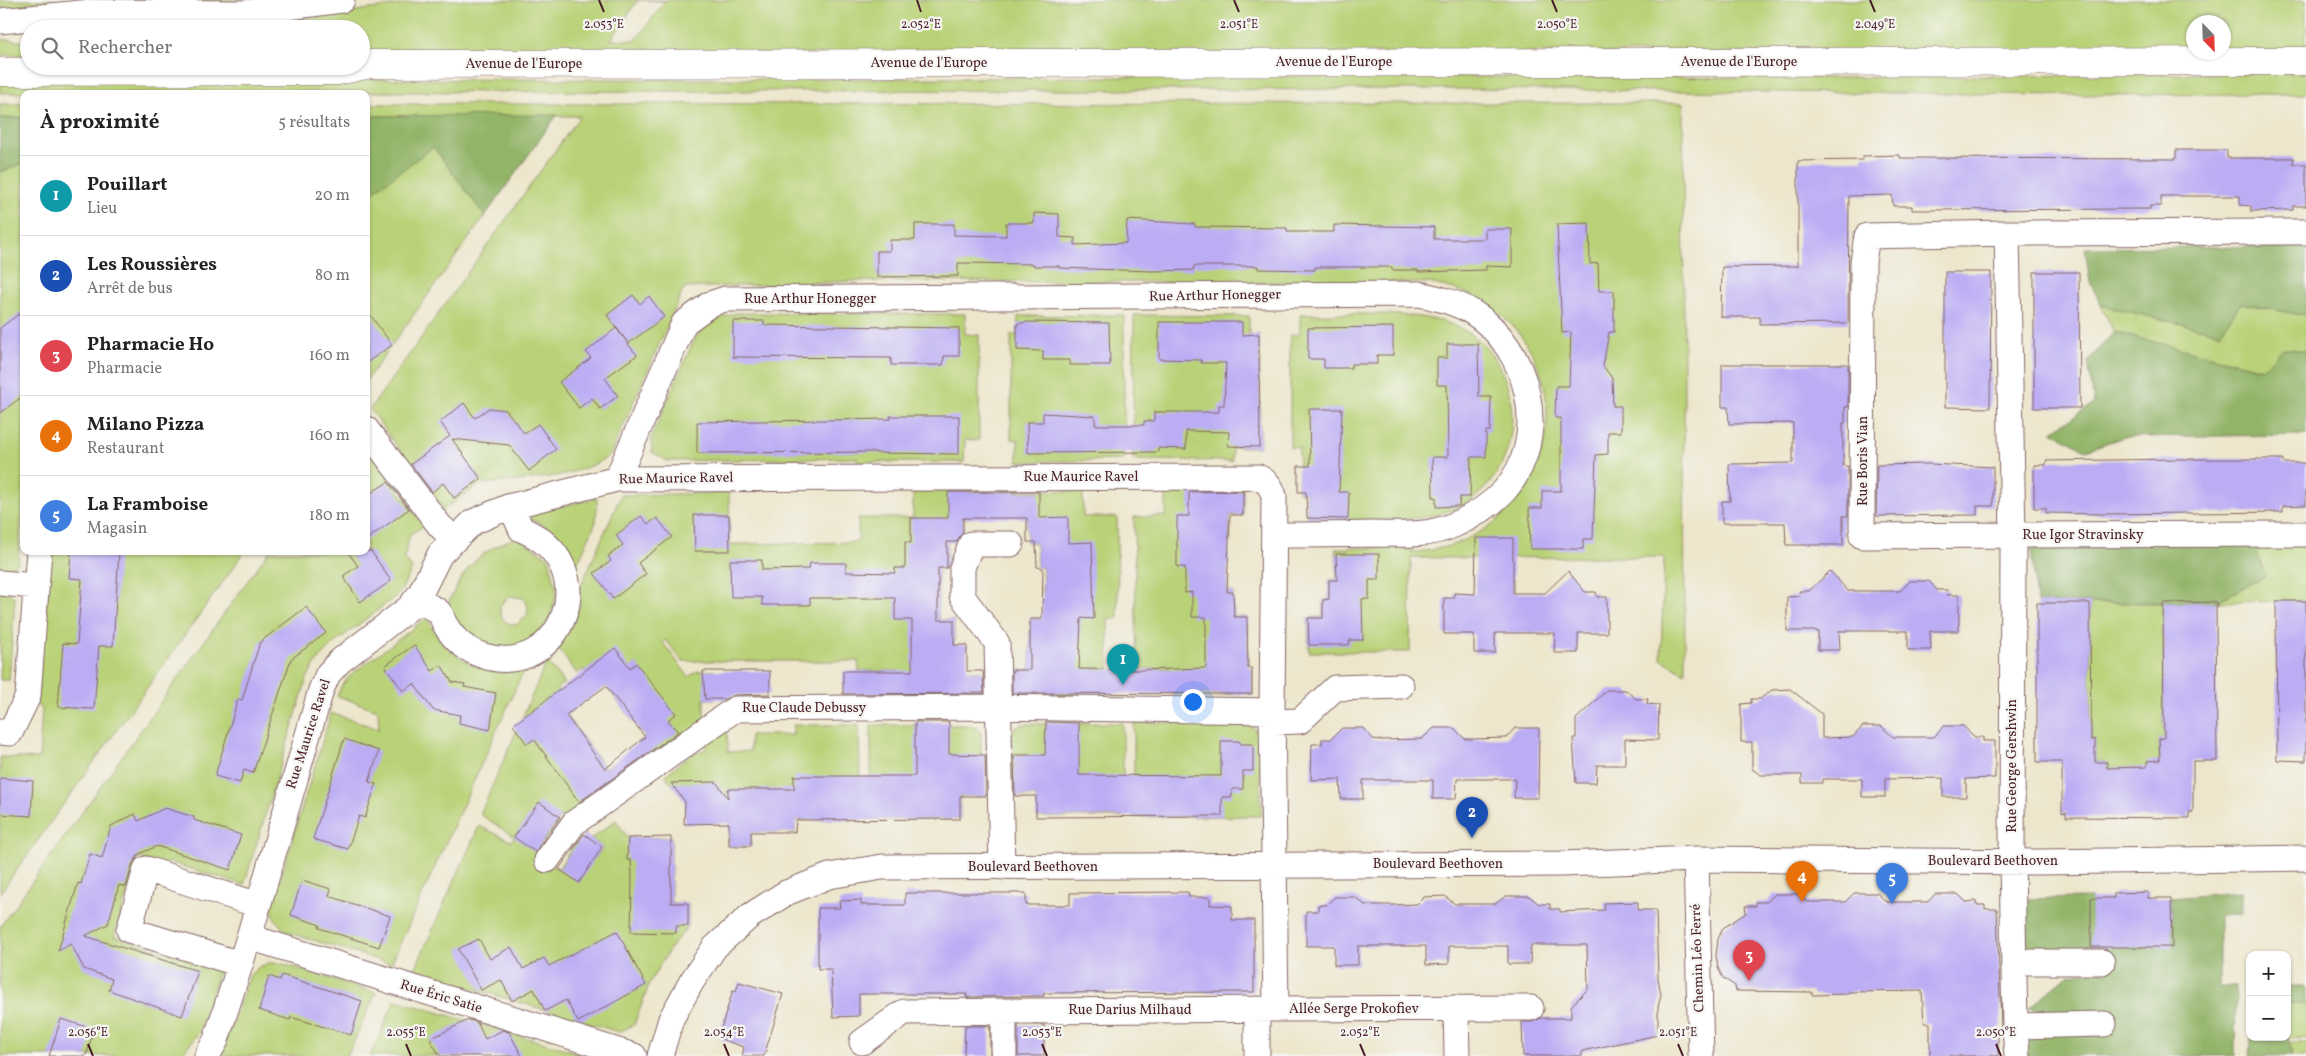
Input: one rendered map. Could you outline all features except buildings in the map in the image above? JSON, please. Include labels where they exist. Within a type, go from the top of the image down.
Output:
[{"type":"main road","name":"Avenue de l'Europe","points":[[370,65],[2306,61]]},
{"type":"main road","name":"Avenue de l'Europe","points":[[0,72],[20,72]]},
{"type":"street","points":[[0,22],[91,12],[244,13],[342,0]]},
{"type":"street","points":[[0,22],[20,26]]},
{"type":"street","points":[[2007,233],[2306,232]]},
{"type":"street","name":"Rue Boris Vian","points":[[2007,233],[1867,236],[1863,262],[1862,536],[2012,535]]},
{"type":"street","name":"Rue Igor Stravinsky","points":[[2007,233],[2012,535],[2306,534]]},
{"type":"street","name":"Rue Arthur Honegger","points":[[617,479],[684,323],[710,304],[725,299],[1419,294],[1448,300],[1472,312],[1496,331],[1512,352],[1524,378],[1529,405],[1529,436],[1521,464],[1505,490],[1484,509],[1454,525],[1424,534],[1274,535]]},
{"type":"street","points":[[370,434],[440,526],[454,539]]},
{"type":"street","name":"Rue Maurice Ravel","points":[[207,1056],[216,1040],[321,690],[328,674],[340,661],[409,608],[440,554],[473,522],[490,513],[511,506],[617,479],[1258,477],[1267,481],[1272,488],[1274,535],[1272,717],[1275,865]]},
{"type":"street","points":[[415,600],[440,612],[453,636],[462,645],[485,656],[515,658],[531,652],[546,643],[557,630],[566,612],[568,588],[566,575],[562,564],[548,544],[535,535],[521,529],[511,506]]},
{"type":"street","name":"Rue George Gershwin","points":[[2012,535],[2012,862],[2015,1026],[2018,1056]]},
{"type":"street","points":[[1002,867],[997,643],[962,596],[962,568],[972,544],[1012,544]]},
{"type":"street","points":[[0,732],[10,733],[28,696],[39,555]]},
{"type":"street","points":[[0,583],[36,586]]},
{"type":"street","name":"Rue Claude Debussy","points":[[548,860],[574,823],[735,708],[997,707],[1272,717],[1300,721],[1335,688],[1401,686]]},
{"type":"street","name":"Boulevard Beethoven","points":[[660,1056],[671,1019],[692,981],[715,947],[750,916],[786,893],[829,876],[882,867],[1562,864],[1696,859],[2012,862],[2306,858]]},
{"type":"street","name":"Chemin Léo Ferré","points":[[1696,859],[1701,1056]]},
{"type":"street","name":"Allée Serge Prokofiev","points":[[1275,865],[1266,1009],[1531,1008]]},
{"type":"street","points":[[240,964],[129,930],[146,869],[258,904]]},
{"type":"street","name":"Rue Éric Satie","points":[[248,937],[634,1056]]},
{"type":"street","points":[[2014,962],[2102,962]]},
{"type":"street","points":[[1456,1008],[1457,1056]]},
{"type":"street","points":[[1257,1056],[1266,1009]]},
{"type":"street","name":"Rue Darius Milhaud","points":[[862,1042],[904,1012],[1266,1009]]},
{"type":"street","points":[[1004,1011],[1004,1056]]},
{"type":"street","points":[[2015,1026],[2104,1024]]},
{"type":"green space","points":[[0,0],[275,0],[244,6],[0,7]]},
{"type":"green space","points":[[434,0],[638,0],[2306,0],[2306,50],[2231,51],[2231,15],[2186,15],[2186,52],[370,54],[370,20],[292,20]],"holes":[[[638,0],[665,1],[636,40],[611,40]]]},
{"type":"green space","points":[[0,39],[20,41],[20,55],[0,55]]},
{"type":"green space","points":[[2306,73],[2306,94],[2079,95],[1455,89],[370,92],[370,90],[20,90],[20,93],[0,93],[0,80],[805,79],[1274,76],[1813,78]]},
{"type":"green space","points":[[1683,103],[1685,673],[1661,659],[1664,557],[1411,558],[1410,652],[1309,652],[1308,618],[1323,617],[1323,600],[1329,599],[1329,580],[1337,580],[1336,548],[1411,548],[1411,552],[1460,542],[1499,519],[1527,486],[1543,446],[1547,404],[1537,363],[1512,325],[1472,296],[1428,283],[857,281],[684,288],[610,455],[583,469],[551,477],[486,484],[483,482],[443,510],[370,409],[580,116],[370,116],[370,104]]},
{"type":"green space","points":[[0,104],[20,104],[20,118],[0,118]]},
{"type":"green space","points":[[557,115],[485,216],[433,147],[370,194],[370,116]]},
{"type":"green space","points":[[0,118],[20,118],[20,164],[0,172]]},
{"type":"green space","points":[[433,146],[485,216],[370,375],[370,194]]},
{"type":"green space","points":[[20,164],[20,539],[18,563],[6,571],[0,570],[0,172]]},
{"type":"green space","points":[[2306,246],[2306,316],[2241,303],[2220,333],[2101,305],[2090,282],[2085,248]]},
{"type":"green space","points":[[2241,303],[2306,316],[2306,351],[2283,348],[2263,369],[2114,332],[2101,305],[2220,333]]},
{"type":"green space","points":[[736,313],[965,314],[965,334],[979,335],[979,440],[965,440],[964,462],[858,462],[857,458],[667,461],[652,452],[651,438],[690,349],[699,334],[708,325],[720,318]]},
{"type":"green space","points":[[1300,314],[1403,315],[1442,321],[1458,327],[1482,343],[1498,365],[1509,391],[1512,418],[1508,445],[1498,471],[1481,492],[1457,508],[1441,514],[1423,517],[1384,520],[1307,518],[1306,492],[1298,492],[1299,448],[1290,447],[1290,335],[1300,334]]},
{"type":"green space","points":[[1124,315],[1124,460],[1018,462],[1018,440],[1011,439],[1011,335],[1017,335],[1018,316]]},
{"type":"green space","points":[[1134,315],[1249,316],[1249,335],[1259,334],[1260,447],[1232,447],[1232,461],[1133,460]]},
{"type":"green space","points":[[2114,332],[2262,369],[2283,348],[2306,351],[2306,435],[2124,437],[2086,450],[2052,431],[2094,404],[2088,361]]},
{"type":"green space","points":[[370,450],[424,526],[410,534],[404,559],[412,568],[400,593],[332,645],[316,663],[307,678],[244,885],[169,862],[167,865],[138,858],[114,936],[220,968],[198,1034],[180,1056],[0,1056],[0,927],[266,555],[370,555]]},
{"type":"green space","points":[[1243,488],[1243,515],[1230,516],[1230,542],[1219,542],[1227,567],[1227,592],[1233,592],[1234,617],[1247,617],[1248,668],[1252,668],[1252,694],[1170,694],[1169,668],[1137,669],[1134,517],[1166,516],[1166,490]]},
{"type":"green space","points":[[990,491],[991,517],[963,518],[963,542],[947,542],[947,568],[938,568],[938,620],[954,620],[954,645],[967,671],[981,671],[981,696],[899,697],[899,671],[859,671],[858,661],[682,661],[666,640],[663,643],[689,677],[697,671],[715,671],[716,699],[704,699],[704,721],[651,761],[637,743],[645,737],[606,686],[599,691],[583,669],[577,674],[557,647],[573,623],[579,607],[580,588],[621,495],[729,493],[730,544],[739,544],[858,542],[858,518],[913,518],[913,492]]},
{"type":"green space","points":[[1000,491],[1083,491],[1083,517],[1117,517],[1118,618],[1108,619],[1109,669],[1094,669],[1094,696],[1013,696],[1013,670],[1030,670],[1030,619],[1048,619],[1047,593],[1042,593],[1043,568],[1037,567],[1036,543],[1027,542],[1027,518],[999,504]]},
{"type":"green space","points":[[597,498],[596,522],[575,569],[567,550],[558,536],[545,526],[527,518],[526,515]]},
{"type":"green space","points":[[517,537],[549,558],[557,592],[546,624],[534,637],[518,646],[504,648],[482,647],[465,637],[447,606],[459,581],[473,563],[482,555]],"holes":[[[509,596],[523,598],[528,606],[527,616],[516,625],[503,620],[500,606]]]},
{"type":"green space","points":[[2253,541],[2306,541],[2306,601],[2216,602],[2265,576]]},
{"type":"green space","points":[[2253,541],[2265,576],[2216,602],[2037,603],[2031,549]]},
{"type":"green space","points":[[49,555],[242,555],[0,893],[0,757],[39,759],[42,709],[37,705]]},
{"type":"green space","points":[[0,592],[9,592],[15,599],[9,680],[0,680]]},
{"type":"green space","points":[[2090,603],[2163,603],[2164,738],[2159,739],[2160,760],[2147,768],[2107,768],[2107,762],[2095,762],[2095,739],[2091,740]]},
{"type":"green space","points":[[428,617],[438,637],[464,660],[496,672],[506,673],[524,670],[391,964],[290,933],[277,922],[273,915],[272,906],[331,713],[379,729],[378,710],[337,696],[342,685],[352,674]]},
{"type":"green space","points":[[547,661],[564,683],[557,688],[573,710],[566,715],[605,768],[613,763],[625,781],[569,823],[560,817],[536,853],[558,869],[575,843],[596,858],[603,848],[591,839],[616,820],[628,838],[671,837],[671,903],[688,903],[688,926],[671,947],[650,982],[634,1025],[619,1032],[414,971],[479,826],[511,841],[514,837],[480,814]]},
{"type":"green space","points":[[1242,722],[1260,732],[1261,816],[1134,817],[1134,723]]},
{"type":"green space","points":[[1123,723],[1123,817],[1037,817],[1036,796],[1013,796],[1012,730],[1023,724]]},
{"type":"green space","points":[[793,725],[859,725],[861,819],[795,820],[795,832],[751,832],[751,846],[729,846],[729,823],[685,793],[678,792],[665,775],[691,755],[706,749],[706,743],[727,727],[728,752],[750,751],[750,735],[793,735]]},
{"type":"green space","points":[[871,725],[970,725],[981,731],[981,796],[960,796],[960,819],[871,819]]},
{"type":"green space","points":[[2241,892],[2241,914],[2219,915],[2219,986],[2236,986],[2235,1056],[2012,1056],[2004,1047],[2076,1017],[2029,1008],[2069,974],[2107,970],[2028,949],[2019,936],[2021,899],[2091,898],[2172,946],[2171,898]]},
{"type":"green space","points":[[268,963],[280,963],[376,993],[347,1056],[220,1056],[250,975],[259,967]]},
{"type":"green space","points":[[2291,986],[2306,986],[2306,1004],[2291,1004]]},
{"type":"green space","points":[[395,1000],[569,1050],[587,1056],[370,1056]]},
{"type":"green space","points":[[2291,1004],[2306,1004],[2306,1037],[2291,1038]]},
{"type":"green space","points":[[2251,1041],[2289,1041],[2292,1056],[2250,1056]]},
{"type":"green space","points":[[2289,1042],[2306,1042],[2306,1056],[2292,1056]]},
{"type":"place","name":"Pouillart","points":[[1123,685]]},
{"type":"place","name":"Les Roussières","points":[[1472,838]]},
{"type":"place","name":"Milano Pizza","points":[[1802,902]]},
{"type":"place","name":"La Framboise","points":[[1892,904]]},
{"type":"place","name":"Pharmacie Ho","points":[[1749,981]]}]
